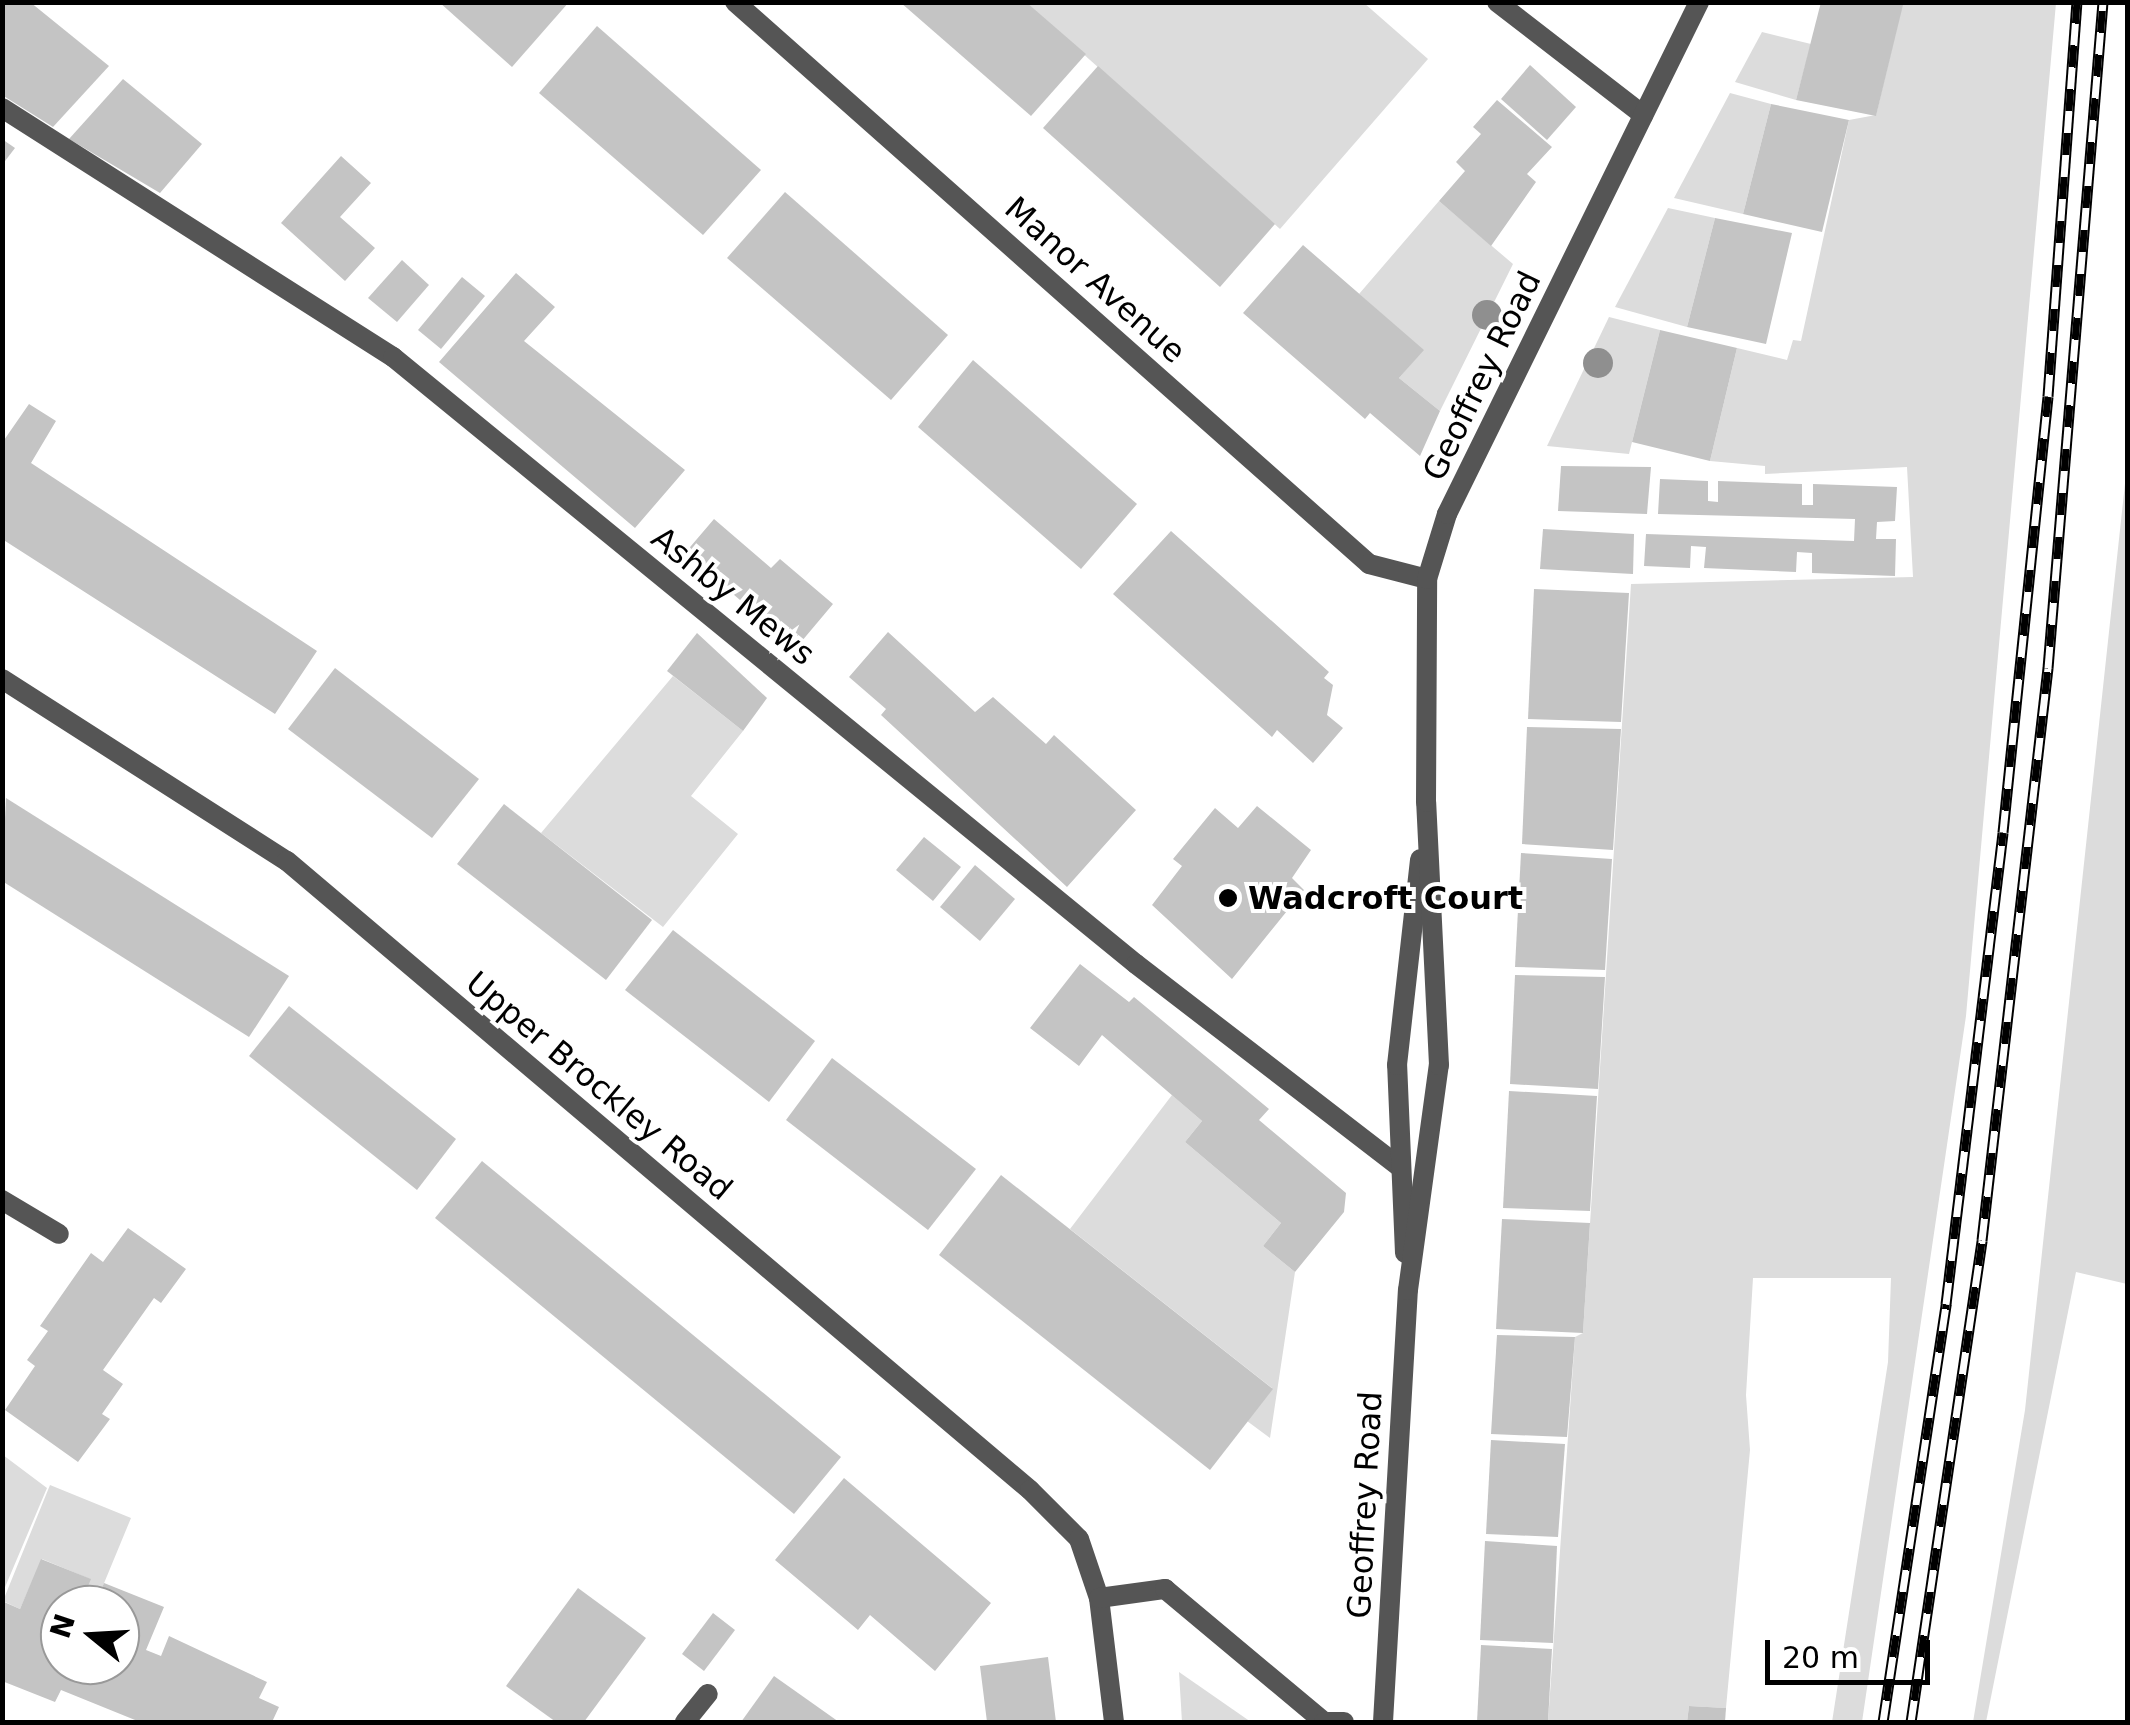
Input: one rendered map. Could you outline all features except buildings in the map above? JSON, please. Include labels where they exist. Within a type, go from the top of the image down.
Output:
[{"type":"street","name":"Manor Avenue","points":[[736,2],[1369,564],[1426,579]]},
{"type":"street","points":[[1497,2],[1643,115]]},
{"type":"street","name":"Geoffrey Road","points":[[1382,1722],[1408,1290],[1440,1054],[1426,802],[1426,579],[1447,514],[1699,2]]},
{"type":"street","name":"Ashby Mews","points":[[2,108],[393,357],[1136,964],[1400,1167]]},
{"type":"street","name":"Upper Brockley Road","points":[[2,679],[287,861],[1030,1490],[1079,1539],[1098,1598],[1114,1722]]},
{"type":"street","name":"Geoffrey Road","points":[[1408,1290],[1400,1167],[1398,1040],[1426,802]]},
{"type":"street","points":[[2,1200],[59,1234]]},
{"type":"street","points":[[1098,1598],[1165,1589],[1324,1722],[1344,1722]]},
{"type":"street","points":[[685,1722],[708,1694]]},
{"type":"shaded area","points":[[1026,3],[1364,3],[1428,59],[1280,229]]},
{"type":"shaded area","points":[[1889,3],[2056,3],[1966,1016],[1862,1722],[1832,1722],[1888,1362],[1891,1278],[1753,1278],[1746,1395],[1750,1450],[1726,1708],[1689,1706],[1687,1722],[1548,1722],[1575,1337],[1583,1333],[1631,584],[1913,577],[1907,467],[1765,474],[1765,466],[1710,461],[1737,348],[1787,360],[1793,340],[1801,341],[1849,120],[1876,115],[1902,6]]},
{"type":"shaded area","points":[[1762,32],[1811,44],[1796,100],[1735,82]]},
{"type":"shaded area","points":[[1730,93],[1771,104],[1743,214],[1674,198]]},
{"type":"shaded area","points":[[1439,201],[1513,264],[1440,411],[1399,378],[1423,350],[1359,294]]},
{"type":"shaded area","points":[[1668,208],[1715,218],[1687,327],[1615,307]]},
{"type":"shaded area","points":[[1609,317],[1660,330],[1629,454],[1547,446]]},
{"type":"shaded area","points":[[2127,465],[2127,1284],[2076,1272],[1986,1722],[1973,1722],[2025,1410]]},
{"type":"shaded area","points":[[673,676],[743,731],[691,796],[738,834],[663,927],[541,833]]},
{"type":"shaded area","points":[[1172,1095],[1202,1121],[1185,1142],[1281,1223],[1263,1246],[1295,1272],[1270,1438],[1247,1421],[1272,1388],[1070,1229]]},
{"type":"shaded area","points":[[3,1455],[47,1488],[3,1592],[5,1547]]},
{"type":"shaded area","points":[[50,1485],[131,1518],[103,1585],[88,1585],[90,1579],[42,1559],[20,1609],[3,1601]]},
{"type":"shaded area","points":[[1179,1672],[1251,1722],[1182,1722]]},
{"type":"railway","points":[[1883,1722],[1946,1304],[2003,832],[2048,396],[2077,2]]},
{"type":"railway","points":[[1911,1722],[1982,1240],[2048,668],[2103,2]]},
{"type":"place","name":"Wadcroft Court","points":[[1228,898]]}]
